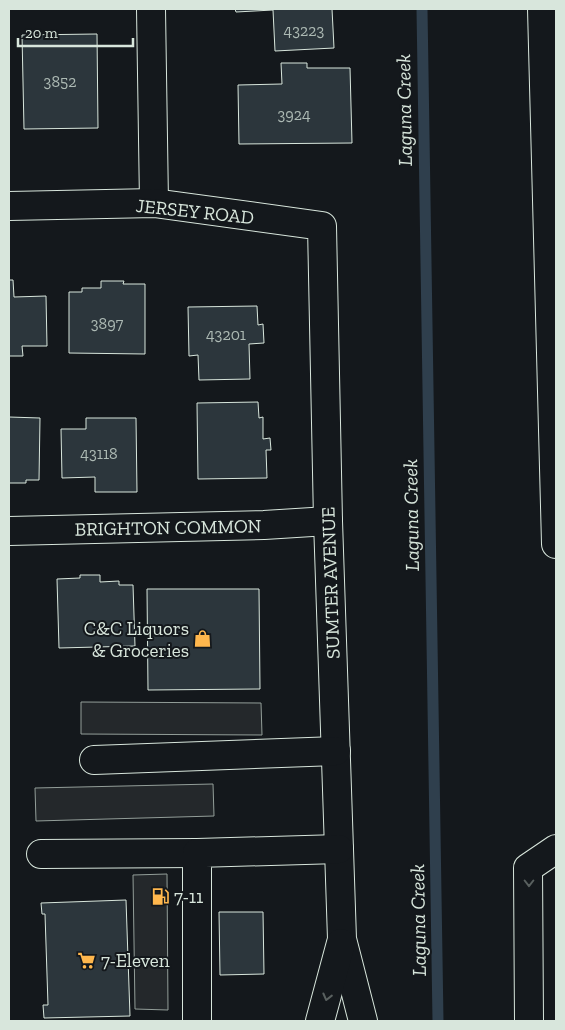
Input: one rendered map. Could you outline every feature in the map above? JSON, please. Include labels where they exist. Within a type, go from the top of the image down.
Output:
[{"type":"street","points":[[151,9],[154,203]]},
{"type":"street","points":[[542,9],[556,544]]},
{"type":"street","name":"JERSEY ROAD","points":[[9,206],[154,203],[322,226]]},
{"type":"street","name":"SUMTER AVENUE","points":[[322,226],[328,521],[342,939],[363,1021]]},
{"type":"street","name":"BRIGHTON COMMON","points":[[9,531],[264,525],[328,521]]},
{"type":"street","points":[[94,760],[336,751]]},
{"type":"street","points":[[41,854],[197,854],[339,849]]},
{"type":"street","points":[[529,1021],[528,868],[556,850]]},
{"type":"street","points":[[197,854],[197,1021]]},
{"type":"street","name":"SUMTER AVENUE","points":[[320,1021],[342,939]]},
{"type":"shaded area","points":[[81,702],[261,703],[262,735],[81,734]]},
{"type":"shaded area","points":[[213,784],[214,816],[36,821],[35,788]]},
{"type":"shaded area","points":[[167,874],[168,1010],[135,1009],[133,875]]},
{"type":"building","points":[[235,9],[332,9],[334,48],[275,51],[273,10],[236,12]]},
{"type":"building","points":[[97,34],[98,128],[24,129],[22,35]]},
{"type":"building","points":[[281,63],[307,63],[307,68],[350,68],[352,143],[239,144],[238,85],[282,84]]},
{"type":"building","points":[[9,280],[13,280],[14,297],[46,296],[47,346],[22,346],[23,356],[9,356]]},
{"type":"building","points":[[101,281],[124,281],[123,284],[145,284],[145,354],[69,353],[69,292],[82,292],[82,288],[101,288]]},
{"type":"building","points":[[257,306],[258,325],[263,324],[264,343],[249,344],[250,379],[199,380],[198,355],[189,356],[188,307]]},
{"type":"building","points":[[258,402],[259,418],[263,417],[263,439],[270,438],[271,450],[266,450],[267,478],[198,479],[197,403]]},
{"type":"building","points":[[9,417],[40,418],[39,480],[26,480],[26,483],[9,483]]},
{"type":"building","points":[[86,418],[136,418],[137,492],[95,492],[95,477],[62,478],[61,429],[86,429]]},
{"type":"building","points":[[80,575],[100,575],[100,582],[119,581],[119,585],[133,585],[135,646],[59,648],[57,579],[80,578]]},
{"type":"building","name":"C&C Liquors & Groceries","points":[[147,589],[259,589],[260,689],[148,690]]},
{"type":"building","name":"7-Eleven","points":[[126,900],[130,1016],[44,1018],[43,1005],[48,1005],[45,914],[42,914],[41,903]]},
{"type":"building","points":[[219,912],[263,912],[264,974],[220,975]]},
{"type":"waterway","name":"Laguna Creek","points":[[422,9],[438,1021]]},
{"type":"place","name":"C&C Liquors & Groceries","points":[[203,639]]},
{"type":"place","name":"7-11","points":[[160,896]]},
{"type":"place","name":"7-Eleven","points":[[87,960]]}]
